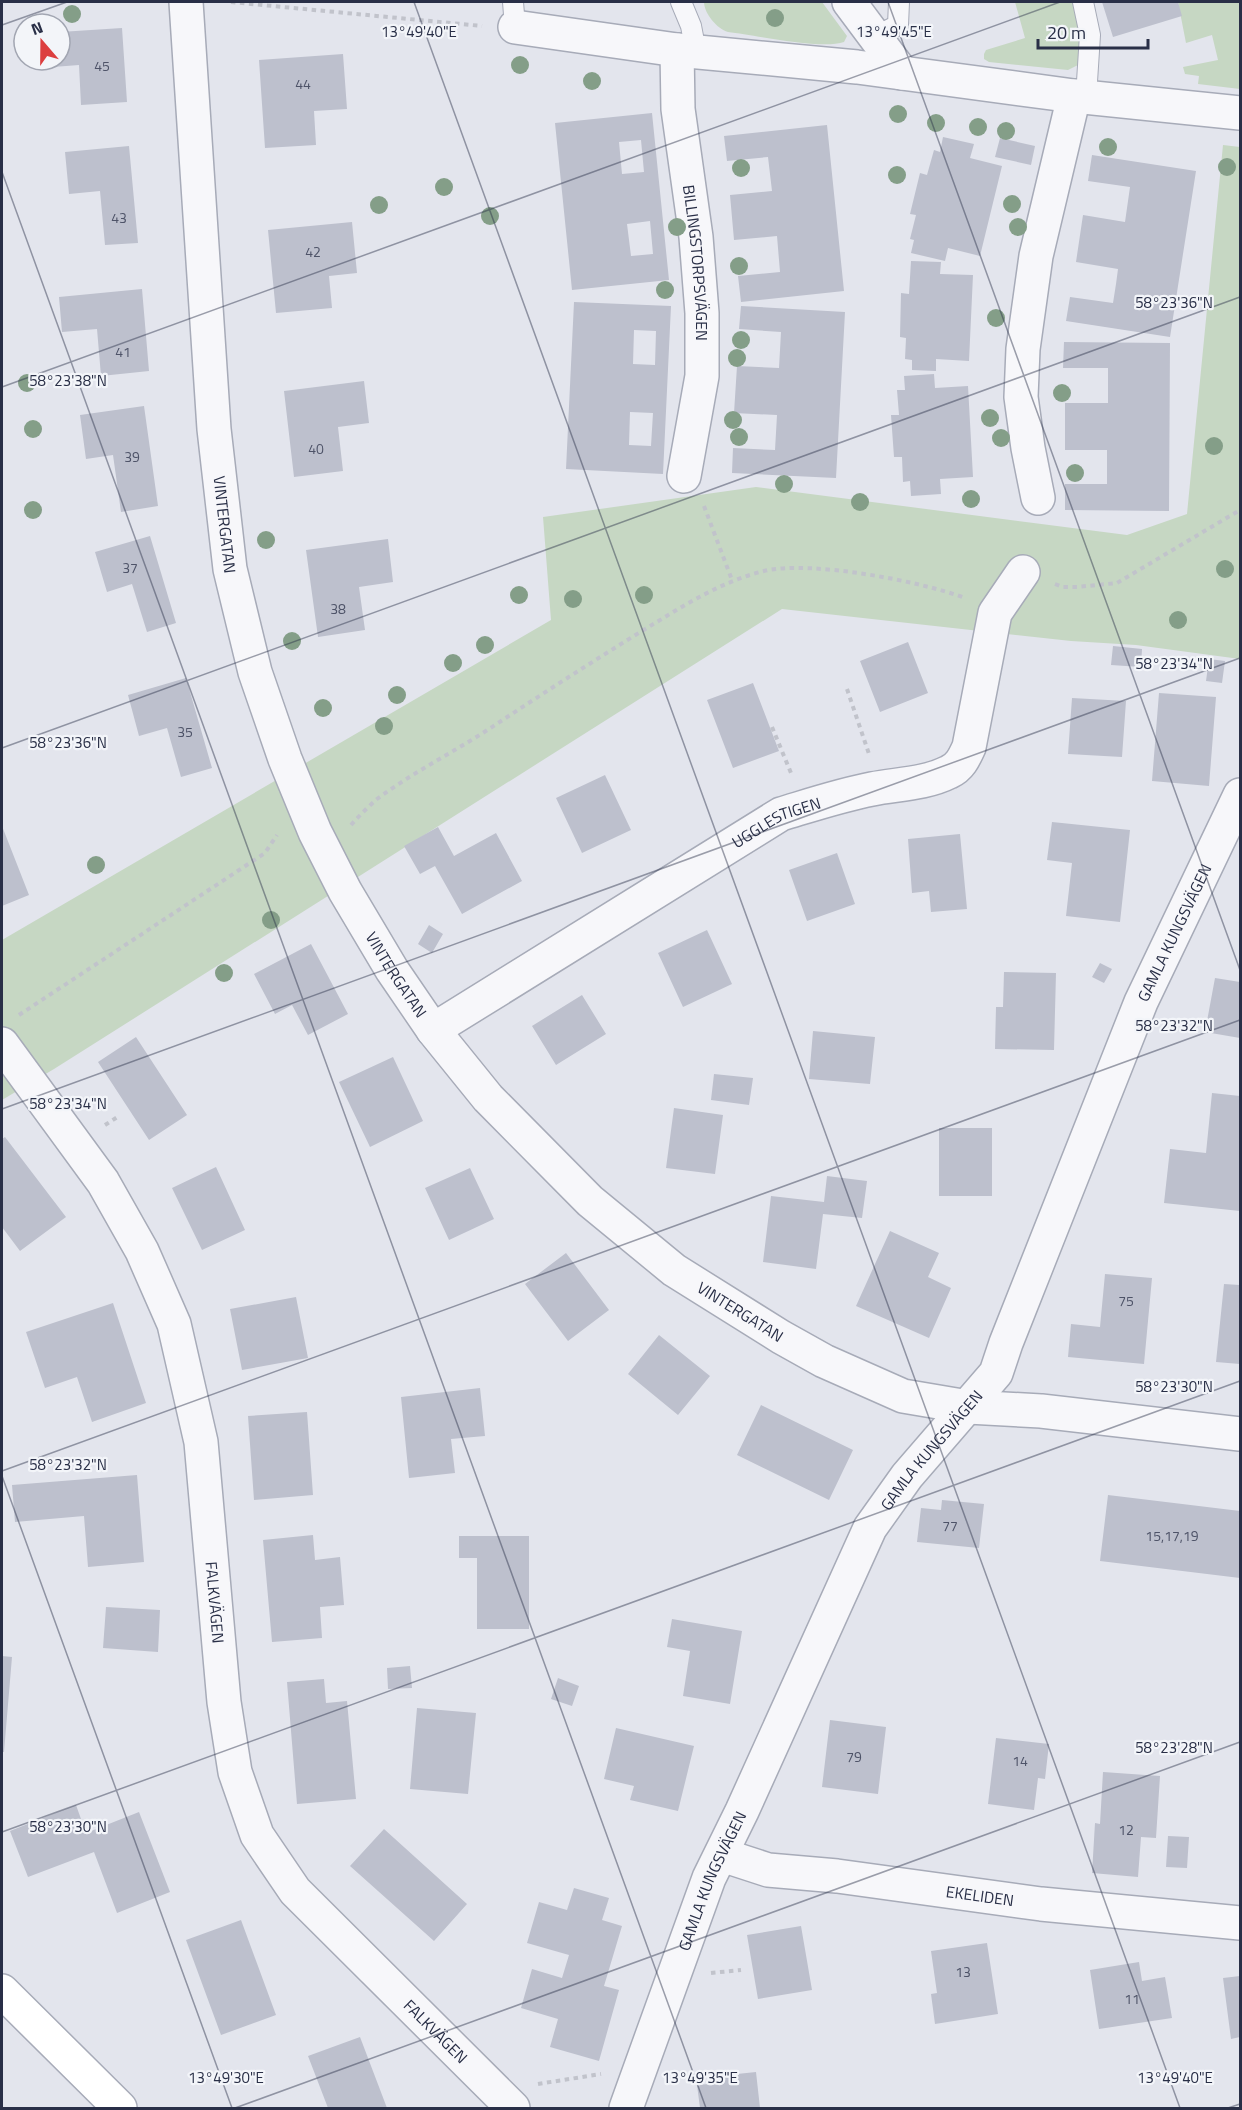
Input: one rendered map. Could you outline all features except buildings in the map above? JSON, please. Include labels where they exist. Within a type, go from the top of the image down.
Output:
[{"type":"street","name":"VINTERGATAN","points":[[186,2],[214,429],[233,581],[255,672],[285,759],[315,832],[345,891],[392,970],[433,1030],[488,1098],[590,1201],[674,1270],[771,1331],[824,1361],[903,1396],[968,1407],[1041,1411],[1240,1434]]},
{"type":"street","points":[[849,2],[902,73]]},
{"type":"street","points":[[514,14],[686,51],[902,73],[1080,97],[1240,113]]},
{"type":"street","name":"BILLINGSTORPSVÄGEN","points":[[684,476],[702,376],[702,313],[696,237],[678,109],[686,51]]},
{"type":"street","points":[[1038,498],[1028,448],[1022,397],[1023,349],[1036,256],[1080,97]]},
{"type":"street","name":"UGGLESTIGEN","points":[[433,1030],[781,814],[842,795],[881,787],[914,784],[950,772],[962,763],[969,747],[995,613],[1023,572]]},
{"type":"street","name":"GAMLA KUNGSVÄGEN","points":[[626,2109],[709,1878],[722,1855],[870,1528],[907,1476],[996,1374],[1006,1343],[1141,1002],[1240,795]]},
{"type":"street","name":"FALKVÄGEN","points":[[2,1044],[103,1182],[142,1251],[174,1324],[201,1442],[224,1702],[235,1772],[257,1835],[295,1891],[513,2109]]},
{"type":"street","name":"EKELIDEN","points":[[722,1855],[768,1870],[837,1876],[1041,1904],[1240,1923]]},
{"type":"street","points":[[2,1991],[120,2109]]},
{"type":"lane","points":[[681,2],[691,26],[686,51]]},
{"type":"lane","points":[[875,37],[898,25],[899,2]]},
{"type":"lane","points":[[1080,97],[1090,35],[1083,2]]},
{"type":"path","points":[[231,2],[485,27],[514,14]]},
{"type":"path","points":[[684,476],[701,499],[732,580]]},
{"type":"path","points":[[1064,587],[1117,583],[1240,510]]},
{"type":"path","points":[[347,829],[375,801],[391,789],[666,616],[732,580],[766,570],[794,568],[831,570],[910,582],[949,592],[968,600]]},
{"type":"path","points":[[847,689],[870,757]]},
{"type":"path","points":[[772,727],[793,778]]},
{"type":"path","points":[[19,1015],[265,853],[282,828]]},
{"type":"path","points":[[707,1974],[741,1970]]},
{"type":"path","points":[[534,2084],[604,2073]]},
{"type":"green space","points":[[704,2],[822,2],[847,36],[844,42],[820,44],[728,32],[712,20],[706,11]]},
{"type":"green space","points":[[1015,2],[1073,2],[1079,33],[1078,65],[1068,70],[989,62],[984,59],[986,50],[1025,38]]},
{"type":"green space","points":[[1178,2],[1240,2],[1240,89],[1198,84],[1199,76],[1185,74],[1183,67],[1218,60],[1212,35],[1186,43]]},
{"type":"green space","points":[[1223,145],[1240,147],[1240,659],[1136,645],[1071,641],[782,609],[2,1100],[2,940],[551,620],[543,517],[756,487],[1127,535],[1187,514]]}]
